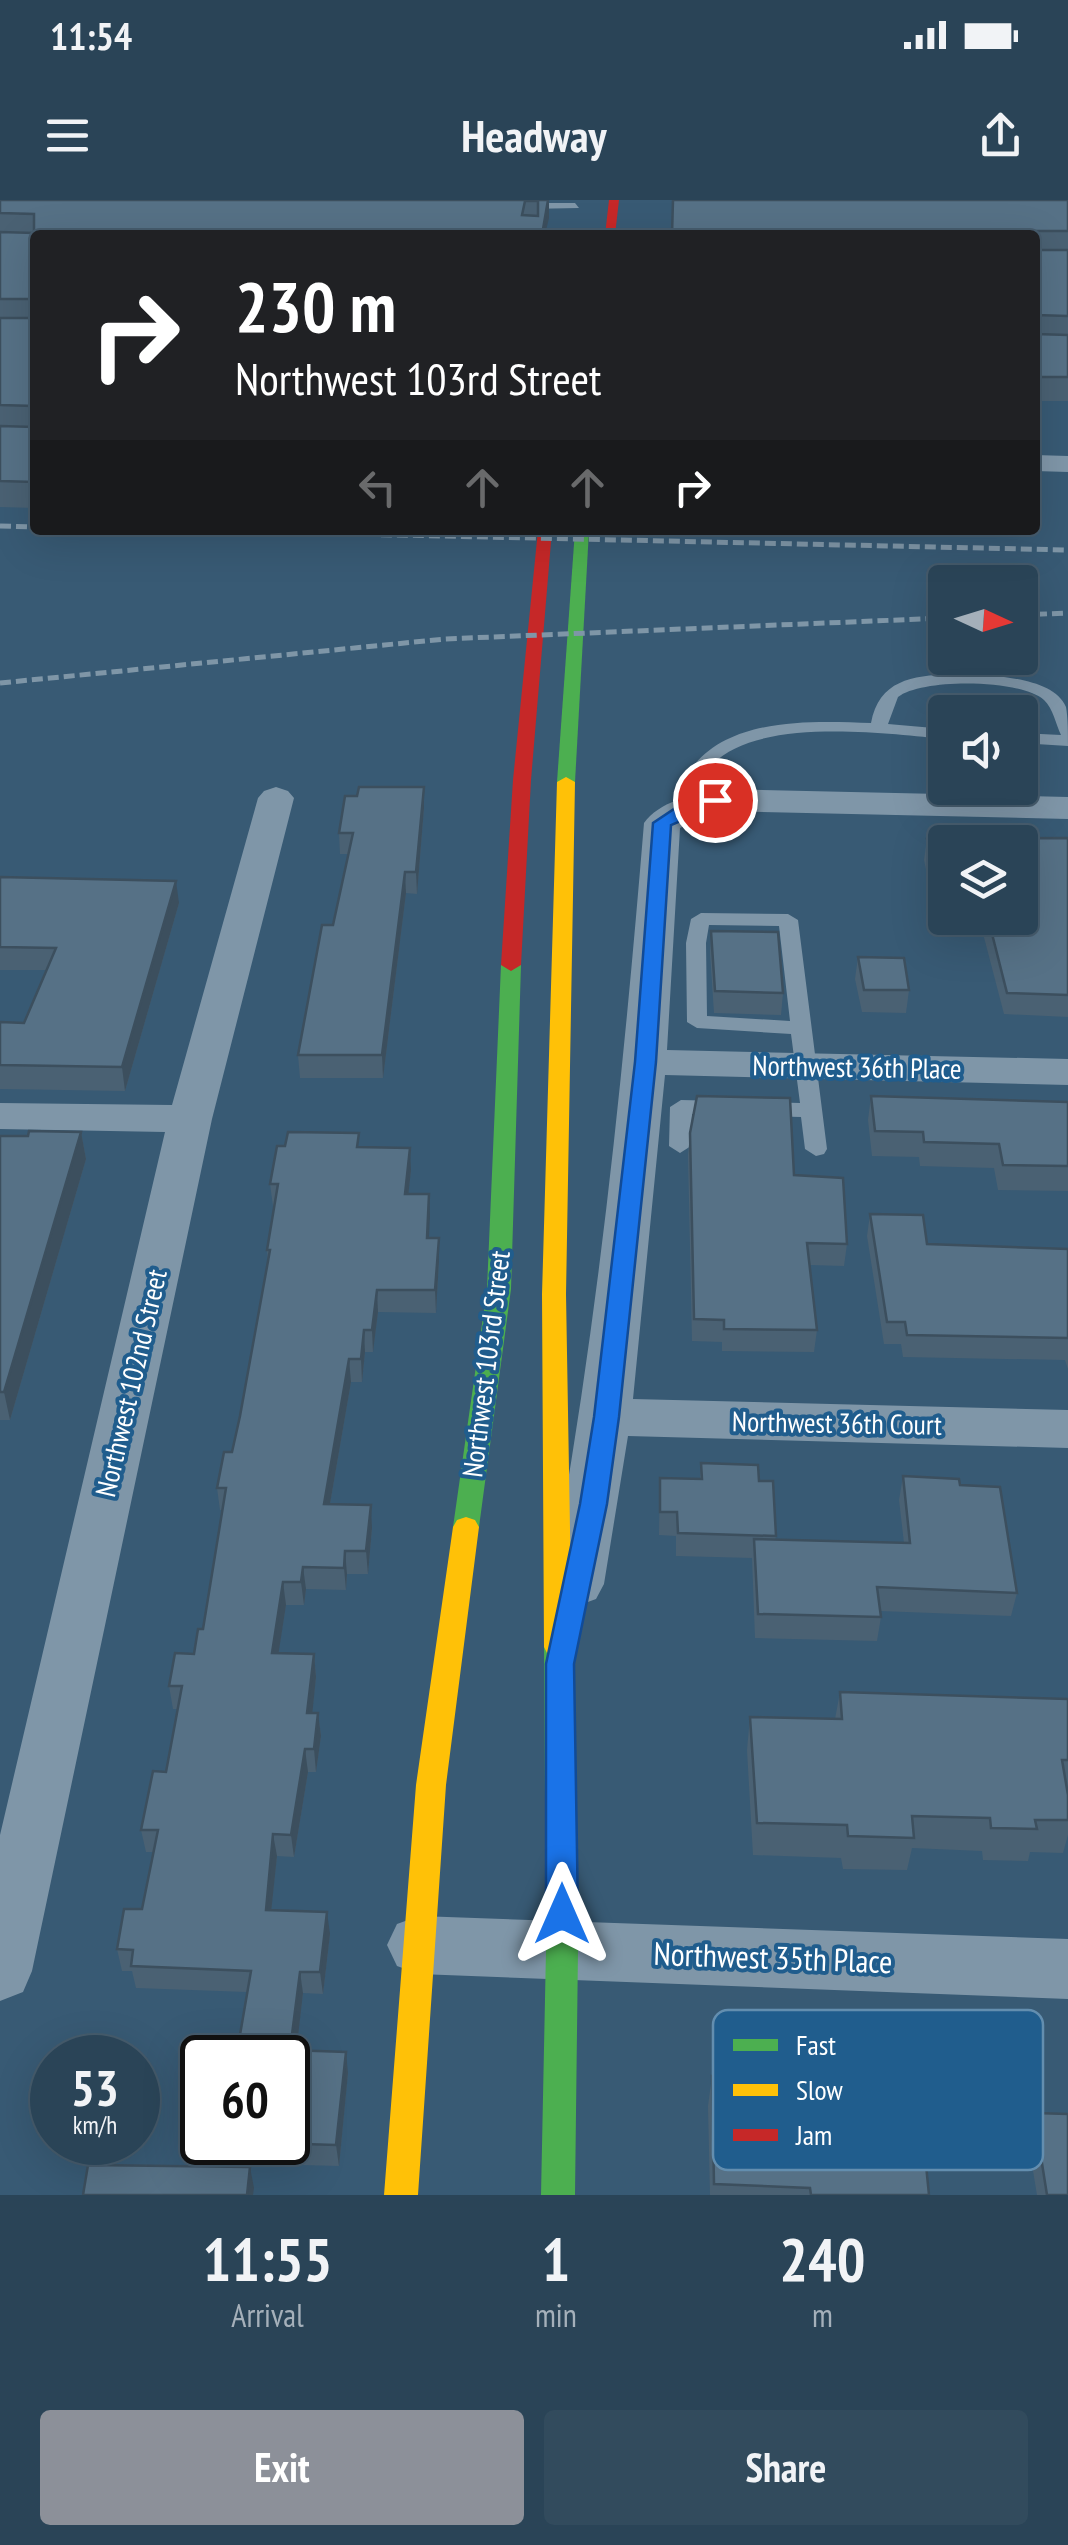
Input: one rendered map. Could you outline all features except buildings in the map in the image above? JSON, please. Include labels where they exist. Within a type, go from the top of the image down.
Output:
[{"type":"main road","points":[[611,230],[614,200]]},
{"type":"main road","points":[[574,230],[576,203]]},
{"type":"main road","name":"Northwest 103rd Street","points":[[401,2195],[430,1784],[499,1290],[528,683],[544,535]]},
{"type":"main road","name":"Northwest 103rd Street","points":[[558,2195],[562,1950],[554,1294],[572,684],[582,535]]},
{"type":"street","points":[[1040,463],[1068,464]]},
{"type":"street","name":"Northwest 102nd Street","points":[[0,1971],[190,1118],[276,798]]},
{"type":"street","points":[[701,804],[1068,808]]},
{"type":"street","name":"Northwest 103rd Street","points":[[560,1664],[594,1504],[606,1417],[645,1062],[662,823],[701,804]]},
{"type":"street","name":"Northwest 36th Place","points":[[645,1062],[804,1047],[1068,1072]]},
{"type":"street","points":[[0,1116],[190,1118]]},
{"type":"street","name":"Northwest 36th Court","points":[[606,1417],[1068,1429]]},
{"type":"street","name":"Northwest 35th Place","points":[[419,1945],[1068,1970]]},
{"type":"lane","points":[[533,204],[576,203]]},
{"type":"lane","points":[[880,730],[881,707],[899,686],[947,681],[1006,682],[1034,689],[1052,698],[1068,733]]},
{"type":"lane","points":[[701,804],[691,777],[706,758],[742,737],[778,731],[928,733]]},
{"type":"lane","points":[[1038,739],[1068,741]]},
{"type":"lane","points":[[804,1047],[697,1022],[696,943],[701,919],[788,920],[812,1110],[816,1149]]},
{"type":"lane","points":[[680,1146],[680,1106],[812,1110]]},
{"type":"railway","points":[[0,526],[30,527]]},
{"type":"railway","points":[[397,535],[1068,550]]},
{"type":"railway","points":[[1038,614],[1068,613]]},
{"type":"railway","points":[[0,683],[445,639],[928,619]]},
{"type":"traffic: fast","points":[[566,782],[582,535]]},
{"type":"traffic: fast","points":[[466,1527],[499,1289],[511,965]]},
{"type":"traffic: fast","points":[[558,1647],[562,1950],[558,2195]]},
{"type":"traffic: slow","points":[[558,1647],[554,1294],[566,782]]},
{"type":"traffic: slow","points":[[401,2195],[431,1785],[466,1527]]},
{"type":"traffic: jam","points":[[611,230],[614,200]]},
{"type":"traffic: jam","points":[[511,965],[522,780],[545,535]]},
{"type":"route","points":[[562,1914],[560,1664],[594,1504],[606,1417],[645,1062],[662,823],[686,809],[715,800]]}]
